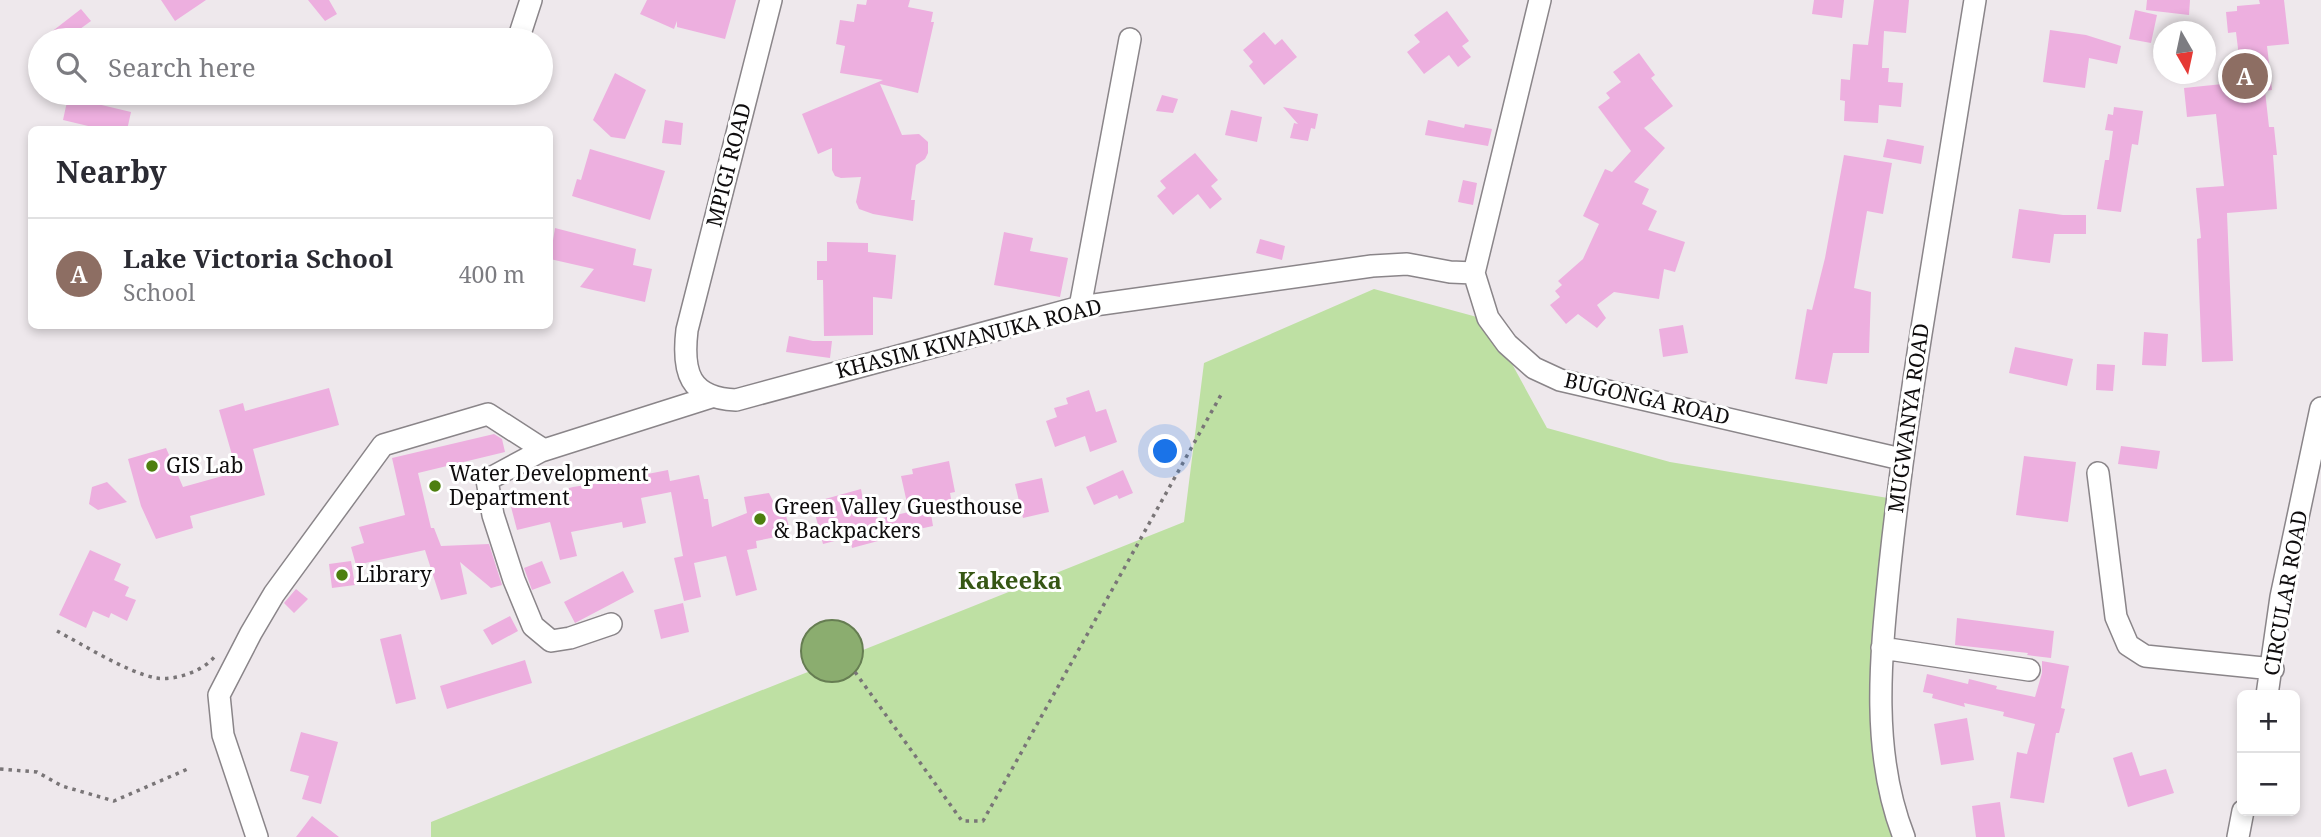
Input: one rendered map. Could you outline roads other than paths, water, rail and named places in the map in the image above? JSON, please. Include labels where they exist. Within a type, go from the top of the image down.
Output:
[{"type":"street","points":[[522,28],[531,0]]},
{"type":"street","name":"MPIGI ROAD","points":[[711,397],[689,376],[684,356],[687,330],[771,0]]},
{"type":"street","points":[[1474,273],[1539,0]]},
{"type":"street","name":"MUGWANYA ROAD","points":[[1904,837],[1896,817],[1887,777],[1882,733],[1882,648],[1901,459],[1975,0]]},
{"type":"street","points":[[1080,307],[1130,39]]},
{"type":"street","name":"KHASIM KIWANUKA ROAD","points":[[611,624],[570,638],[551,641],[533,626],[514,580],[493,515],[486,480],[544,450],[711,397],[736,400],[1080,307],[1372,266],[1407,264],[1450,272],[1474,273]]},
{"type":"street","name":"BUGONGA ROAD","points":[[1474,273],[1488,318],[1507,344],[1534,368],[1560,380],[1901,459]]},
{"type":"street","name":"CIRCULAR ROAD","points":[[2268,690],[2281,597],[2321,408]]},
{"type":"street","points":[[257,837],[223,735],[219,695],[274,594],[383,445],[488,414],[544,450]]},
{"type":"street","points":[[2098,473],[2116,617],[2128,645],[2145,656],[2273,669]]},
{"type":"street","points":[[1882,648],[2029,670]]},
{"type":"street","points":[[2238,837],[2242,816]]},
{"type":"place","name":"Lake Victoria School","points":[[2245,76]]},
{"type":"place","name":"GIS Lab","points":[[152,466]]},
{"type":"place","name":"Water Development Department","points":[[435,486]]},
{"type":"place","name":"Green Valley Guesthouse & Backpackers","points":[[760,519]]},
{"type":"place","name":"Library","points":[[342,575]]},
{"type":"district","name":"Kakeeka","points":[[1010,581]]}]
